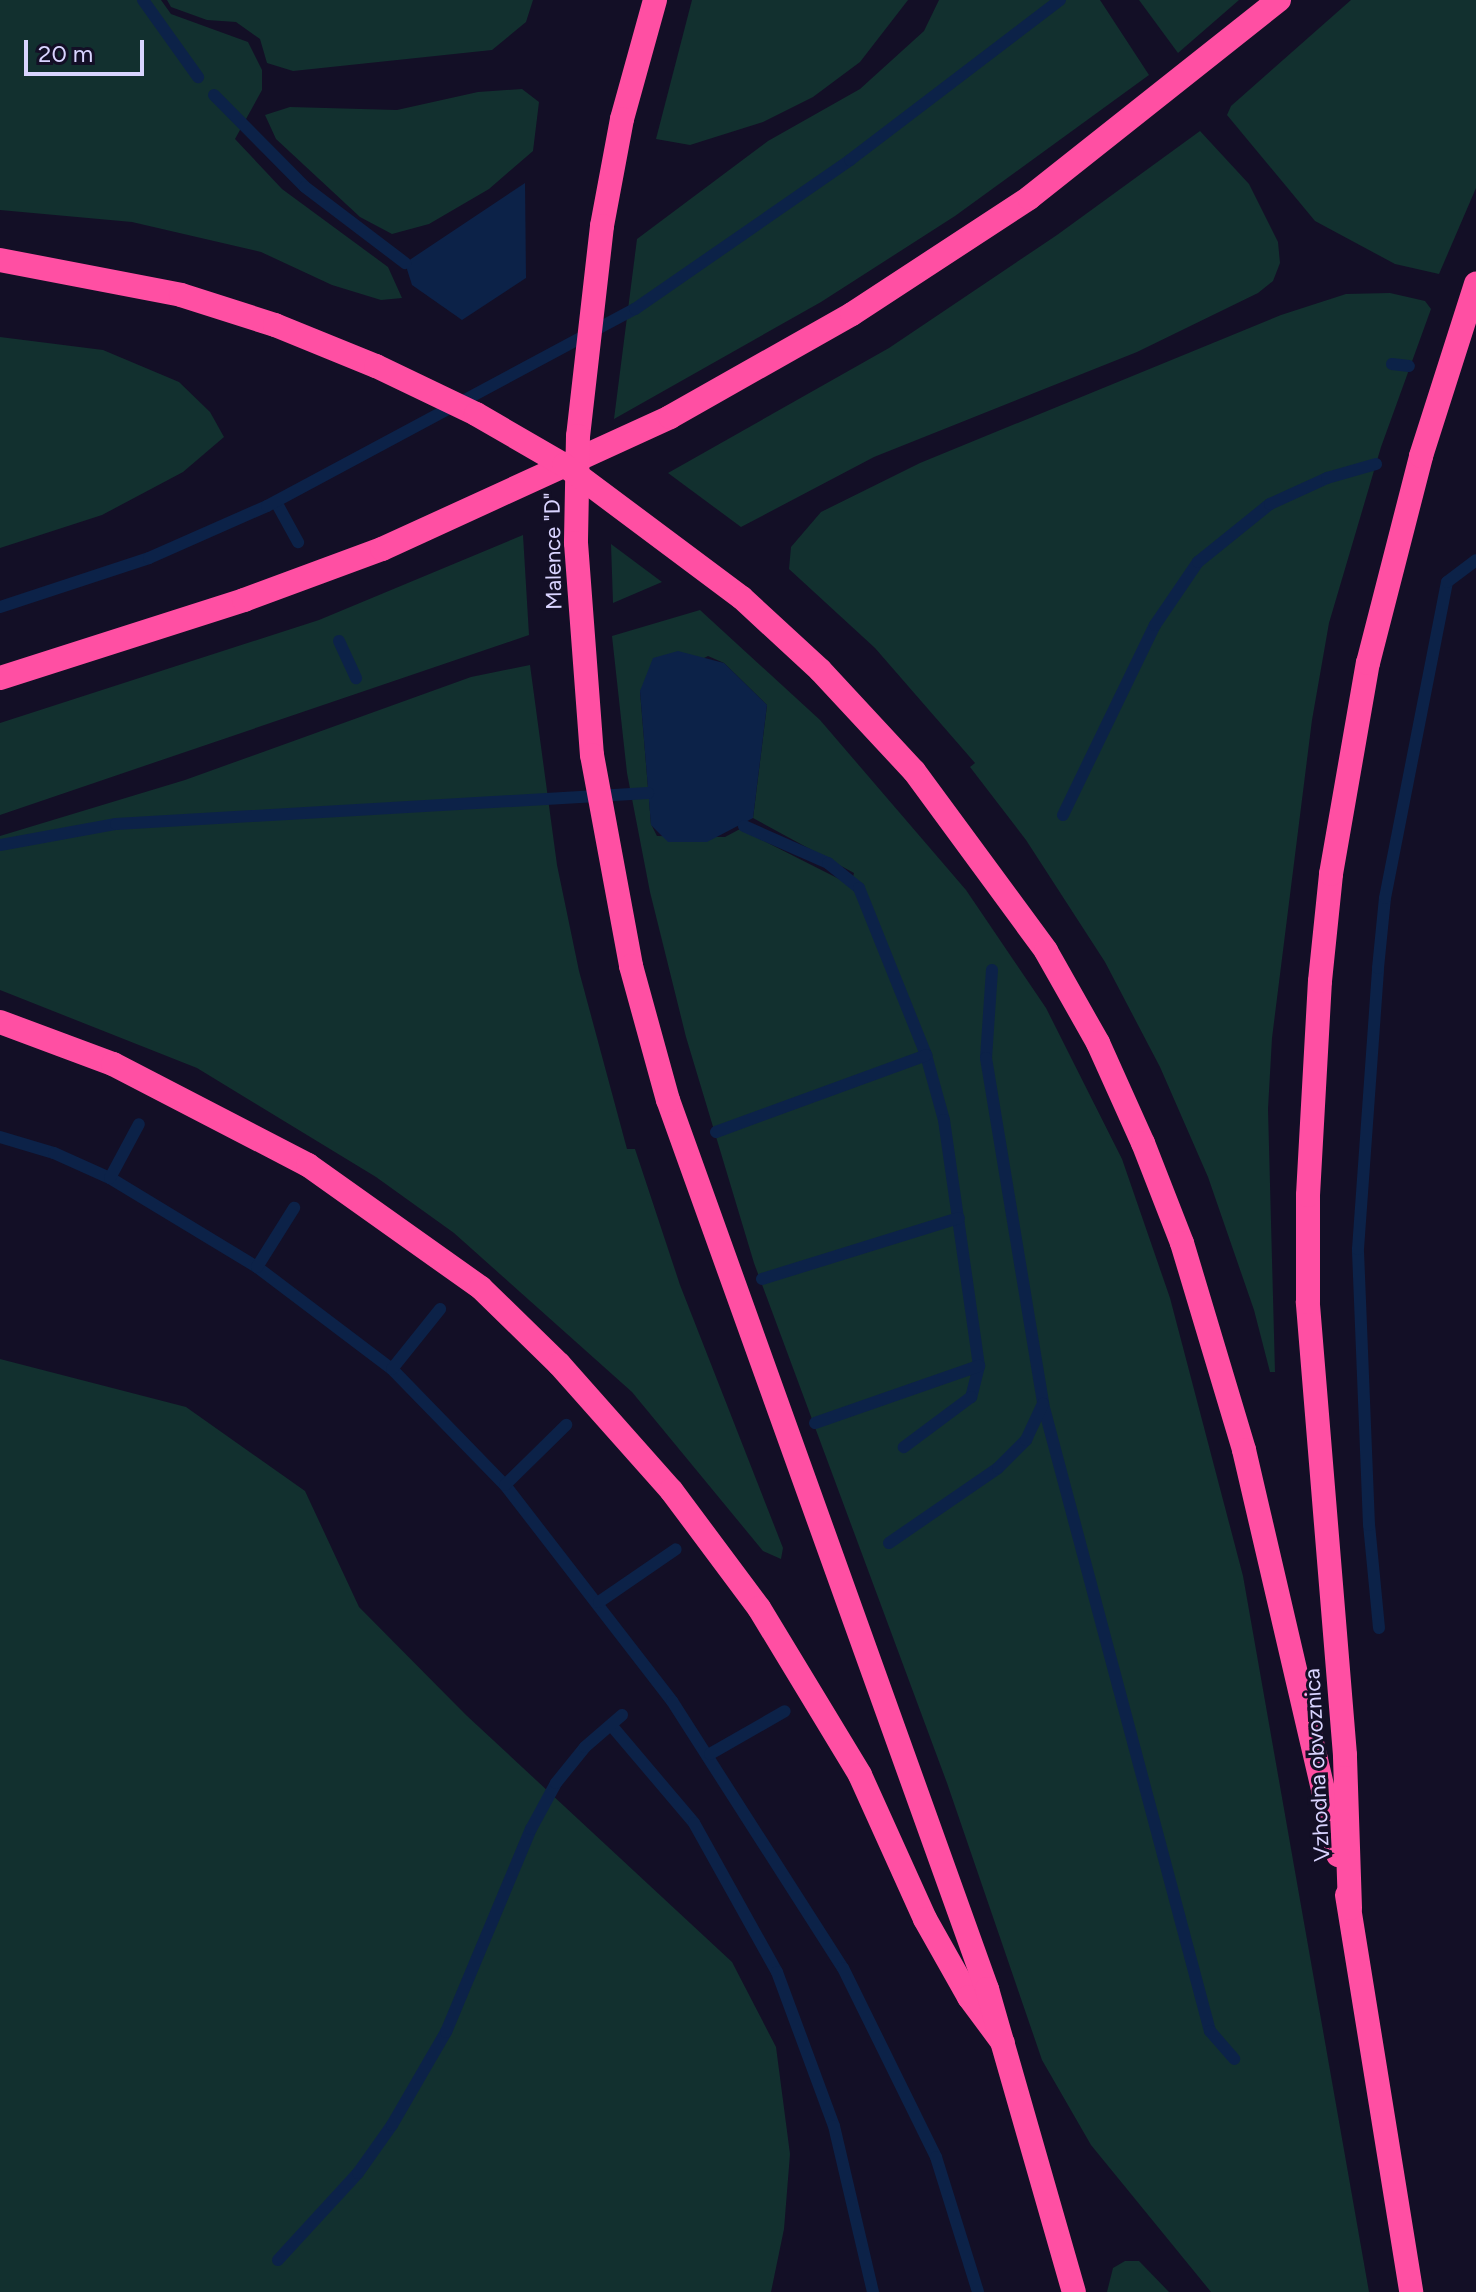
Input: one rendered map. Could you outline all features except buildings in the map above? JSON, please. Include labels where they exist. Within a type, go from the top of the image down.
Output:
[{"type":"highway","name":"Malence \"D\"","points":[[655,0],[622,119],[602,226],[579,421],[576,543],[594,771],[631,966],[668,1100],[905,1754],[1003,2043],[1074,2292]]},
{"type":"highway","points":[[0,678],[244,600],[368,554],[630,438],[761,368],[928,266],[1029,198],[1168,92],[1279,0]]},
{"type":"highway","points":[[0,260],[181,295],[275,325],[376,366],[476,414],[564,465],[742,598],[820,670],[914,771],[1046,951],[1098,1043],[1154,1171],[1182,1243],[1244,1450],[1350,1908],[1411,2292]]},
{"type":"highway","name":"Vzhodna obvoznica","points":[[1350,1908],[1333,1620],[1308,1302],[1308,1195],[1320,981],[1336,844],[1368,663],[1421,456],[1476,284]]},
{"type":"highway","points":[[0,1022],[113,1064],[308,1165],[481,1288],[559,1364],[671,1490],[759,1608],[860,1775],[925,1919],[969,1997],[1003,2043]]},
{"type":"green space","points":[[0,0],[161,0],[171,14],[248,42],[262,70],[262,90],[235,139],[282,189],[388,267],[402,298],[381,300],[332,285],[261,252],[132,222],[0,210]]},
{"type":"green space","points":[[167,0],[533,0],[526,22],[492,50],[293,71],[267,63],[260,39],[236,22],[207,20],[171,7]]},
{"type":"green space","points":[[692,0],[908,0],[860,62],[813,97],[763,122],[690,145],[656,139]]},
{"type":"green space","points":[[939,0],[1100,0],[1149,75],[955,216],[821,302],[614,419],[637,239],[768,141],[860,89],[924,31]]},
{"type":"green space","points":[[1139,0],[1239,0],[1178,53]]},
{"type":"green space","points":[[1351,0],[1476,0],[1476,188],[1439,274],[1395,264],[1315,221],[1227,115],[1231,106]]},
{"type":"green space","points":[[522,89],[539,102],[533,151],[489,189],[429,224],[392,234],[360,217],[276,139],[265,115],[290,107],[397,110],[478,92]]},
{"type":"green space","points":[[1200,131],[1249,184],[1278,242],[1280,263],[1273,281],[1258,293],[1137,352],[874,457],[741,527],[668,473],[889,348],[1057,235]]},
{"type":"green space","points":[[1390,293],[1425,301],[1431,309],[1381,447],[1329,623],[1312,720],[1272,1038],[1268,1109],[1275,1372],[1270,1372],[1254,1310],[1208,1177],[1160,1067],[1105,962],[1026,840],[970,767],[975,763],[875,648],[789,569],[791,547],[821,512],[920,463],[1281,315],[1346,294]]},
{"type":"green space","points":[[0,337],[103,350],[179,382],[210,412],[224,437],[183,472],[102,515],[0,548]]},
{"type":"green space","points":[[523,535],[529,635],[0,815],[0,723],[319,620]]},
{"type":"green space","points":[[611,544],[662,582],[613,603]]},
{"type":"green space","points":[[700,610],[820,720],[966,890],[1046,1008],[1122,1159],[1170,1298],[1243,1576],[1369,2292],[1211,2292],[1091,2145],[1042,2060],[947,1783],[754,1263],[686,1037],[650,892],[627,773],[612,636]],"holes":[[[708,656],[724,663],[767,705],[753,818],[854,873],[851,885],[740,829],[725,837],[657,836],[651,824],[640,691]]]},
{"type":"green space","points":[[530,665],[557,865],[579,971],[627,1149],[635,1149],[680,1285],[783,1548],[781,1559],[763,1551],[632,1392],[454,1233],[376,1177],[197,1068],[0,990],[0,836],[185,780],[471,677]]},
{"type":"green space","points":[[0,1359],[186,1407],[305,1491],[359,1607],[466,1715],[732,1962],[776,2047],[790,2154],[784,2229],[771,2292],[0,2292]]},
{"type":"green space","points":[[1125,2261],[1139,2261],[1169,2292],[1107,2292],[1113,2268]]},
{"type":"water","points":[[525,183],[526,278],[462,320],[412,285],[405,263]]},
{"type":"water","points":[[678,651],[724,663],[767,705],[753,818],[707,842],[668,842],[651,825],[640,691],[653,658]]},
{"type":"waterway","points":[[143,0],[198,77]]},
{"type":"waterway","points":[[0,607],[149,558],[267,506],[635,309],[850,160],[1060,0]]},
{"type":"waterway","points":[[214,95],[305,187],[405,263]]},
{"type":"waterway","points":[[1392,364],[1409,366]]},
{"type":"waterway","points":[[1063,815],[1155,625],[1198,562],[1270,504],[1327,478],[1376,464]]},
{"type":"waterway","points":[[276,502],[298,542]]},
{"type":"waterway","points":[[1379,1628],[1369,1525],[1358,1249],[1378,968],[1385,898],[1447,582],[1476,560]]},
{"type":"waterway","points":[[339,641],[356,678]]},
{"type":"waterway","points":[[0,845],[116,824],[648,793]]},
{"type":"waterway","points":[[744,826],[828,863],[859,888],[926,1055],[944,1120],[979,1366],[971,1397],[904,1447]]},
{"type":"waterway","points":[[992,970],[986,1058],[1043,1404],[1210,2031],[1234,2059]]},
{"type":"waterway","points":[[716,1132],[926,1055]]},
{"type":"waterway","points":[[110,1178],[139,1124]]},
{"type":"waterway","points":[[0,1137],[54,1153],[110,1178],[257,1267],[392,1369],[505,1485],[672,1701],[843,1968],[936,2157],[978,2292]]},
{"type":"waterway","points":[[257,1267],[294,1208]]},
{"type":"waterway","points":[[762,1279],[959,1218]]},
{"type":"waterway","points":[[392,1369],[440,1309]]},
{"type":"waterway","points":[[815,1423],[979,1366]]},
{"type":"waterway","points":[[889,1543],[998,1468],[1026,1440],[1043,1404]]},
{"type":"waterway","points":[[505,1485],[566,1425]]},
{"type":"waterway","points":[[599,1602],[676,1549]]},
{"type":"waterway","points":[[710,1754],[785,1711]]},
{"type":"waterway","points":[[278,2260],[358,2173],[392,2125],[446,2032],[531,1829],[556,1783],[585,1747],[622,1715]]},
{"type":"waterway","points":[[611,1725],[694,1823],[777,1972],[834,2126],[873,2292]]}]
